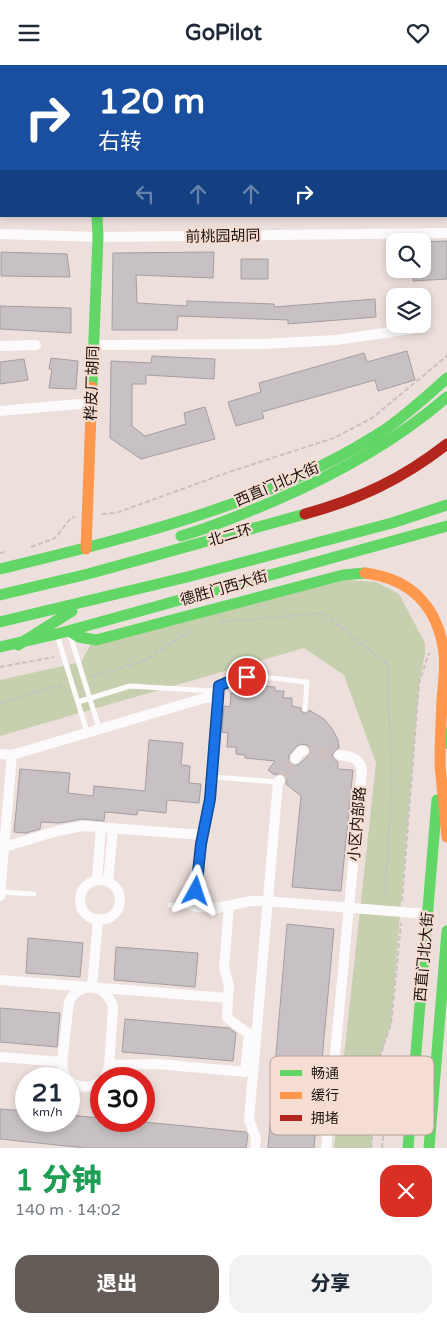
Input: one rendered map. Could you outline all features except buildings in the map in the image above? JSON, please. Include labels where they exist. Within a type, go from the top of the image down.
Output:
[{"type":"main road","name":"桦皮厂胡同","points":[[86,549],[98,237],[97,217]]},
{"type":"main road","name":"西直门北大街","points":[[86,549],[214,510],[315,469],[358,446],[391,425],[447,379]]},
{"type":"main road","points":[[171,539],[235,517],[333,476],[400,436],[447,397]]},
{"type":"main road","name":"北二环","points":[[0,595],[88,574],[345,503],[399,477],[447,444]]},
{"type":"main road","name":"北二环","points":[[0,622],[85,603],[246,561],[443,506]]},
{"type":"main road","name":"德胜门西大街","points":[[0,647],[18,645],[446,526]]},
{"type":"main road","points":[[0,569],[86,549]]},
{"type":"main road","points":[[88,574],[121,553]]},
{"type":"main road","points":[[69,631],[79,637],[96,640],[343,575],[370,573],[394,578],[409,586],[420,597],[430,612],[440,635],[444,663],[440,732],[440,788],[447,837]]},
{"type":"main road","points":[[18,645],[85,603]]},
{"type":"main road","points":[[440,765],[447,717]]},
{"type":"main road","points":[[444,744],[447,733]]},
{"type":"main road","name":"西直门北大街","points":[[416,1056],[440,765]]},
{"type":"main road","name":"西直门北大街","points":[[434,1088],[447,931]]},
{"type":"main road","name":"西直门北大街","points":[[408,1148],[409,1135]]},
{"type":"main road","name":"西直门北大街","points":[[429,1148],[430,1135]]},
{"type":"street","name":"前桃园胡同","points":[[0,234],[98,237],[447,233]]},
{"type":"street","points":[[93,345],[263,344],[336,340],[386,333]]},
{"type":"street","points":[[0,346],[36,345]]},
{"type":"street","points":[[0,411],[91,403]]},
{"type":"street","points":[[0,754],[12,755],[202,698],[214,699],[217,710],[210,799],[203,835],[194,907],[212,908],[255,901],[269,901],[427,915]]},
{"type":"street","points":[[0,896],[12,755]]},
{"type":"street","name":"小区内部路","points":[[335,1056],[362,769],[360,763],[355,758],[339,755]]},
{"type":"street","points":[[255,1148],[256,1138],[249,1120],[279,781]]},
{"type":"street","points":[[4,847],[69,828],[102,827],[203,835]]},
{"type":"street","points":[[97,880],[102,827]]},
{"type":"street","points":[[108,882],[113,828]]},
{"type":"street","points":[[97,880],[108,882],[117,889],[120,897],[117,911],[105,919],[92,917],[86,913],[81,901],[84,888],[97,880]]},
{"type":"street","points":[[63,1067],[69,1002],[72,995],[80,990],[92,987],[106,993],[113,1007],[109,1065],[158,1064],[245,1072],[249,1034],[227,1018],[229,986],[224,967],[229,906]]},
{"type":"street","points":[[92,987],[98,919]]},
{"type":"street","points":[[0,980],[228,998]]},
{"type":"street","points":[[0,1057],[63,1062]]},
{"type":"street","name":"小区内部路","points":[[326,1148],[327,1135]]},
{"type":"lane","points":[[69,631],[99,728]]},
{"type":"lane","points":[[57,634],[87,732]]},
{"type":"lane","points":[[202,698],[219,686],[244,677],[307,682],[305,709]]},
{"type":"lane","points":[[78,702],[130,686],[213,691]]},
{"type":"lane","points":[[217,710],[219,686]]},
{"type":"lane","points":[[212,777],[279,781]]},
{"type":"lane","points":[[0,892],[34,895]]},
{"type":"lane","points":[[170,905],[194,907]]},
{"type":"path","points":[[30,547],[56,537],[71,518],[116,513],[232,471],[334,438],[372,418],[447,356]]},
{"type":"path","points":[[0,553],[13,554]]},
{"type":"path","points":[[218,622],[323,613],[386,664],[392,783],[385,895]]},
{"type":"path","points":[[84,679],[146,660],[192,629]]},
{"type":"path","points":[[380,1056],[391,1024],[402,912],[419,683],[432,646]]},
{"type":"path","points":[[0,667],[63,655]]},
{"type":"path","points":[[0,703],[72,682]]},
{"type":"path","points":[[371,1148],[372,1135]]},
{"type":"path","points":[[382,1148],[383,1135]]},
{"type":"green space","points":[[347,580],[376,582],[399,594],[425,643],[425,654],[419,683],[391,1024],[380,1056],[344,1056],[376,763],[344,675],[304,648],[0,736],[0,680],[81,662],[91,644]]},
{"type":"green space","points":[[335,1135],[372,1135],[371,1148],[334,1148]]},
{"type":"tunnel","points":[[304,751],[339,755]]},
{"type":"tunnel","points":[[280,780],[295,759]]},
{"type":"traffic: fast","points":[[92,387],[98,237],[97,217]]},
{"type":"traffic: fast","points":[[0,569],[148,531],[198,516],[246,499],[293,479],[339,457],[383,431],[447,378]]},
{"type":"traffic: fast","points":[[181,536],[262,506],[343,468],[386,443],[447,397]]},
{"type":"traffic: fast","points":[[0,622],[187,577],[392,523],[447,505]]},
{"type":"traffic: fast","points":[[0,595],[88,574],[305,514]]},
{"type":"traffic: fast","points":[[0,647],[57,634],[447,526]]},
{"type":"traffic: fast","points":[[69,631],[79,637],[96,640],[343,575],[365,573]]},
{"type":"traffic: fast","points":[[18,645],[72,611]]},
{"type":"traffic: fast","points":[[444,744],[447,733]]},
{"type":"traffic: fast","points":[[416,1056],[437,800]]},
{"type":"traffic: fast","points":[[434,1088],[447,931]]},
{"type":"traffic: fast","points":[[408,1148],[409,1135]]},
{"type":"traffic: fast","points":[[429,1148],[430,1135]]},
{"type":"traffic: slow","points":[[86,549],[92,387]]},
{"type":"traffic: slow","points":[[365,573],[382,576],[409,589],[420,598],[436,622],[445,659],[440,765]]},
{"type":"traffic: slow","points":[[440,765],[447,837]]},
{"type":"traffic: jam","points":[[305,514],[344,502],[397,478],[447,444]]},
{"type":"route","points":[[196,891],[201,844],[210,799],[219,686],[235,679],[247,677]]}]
